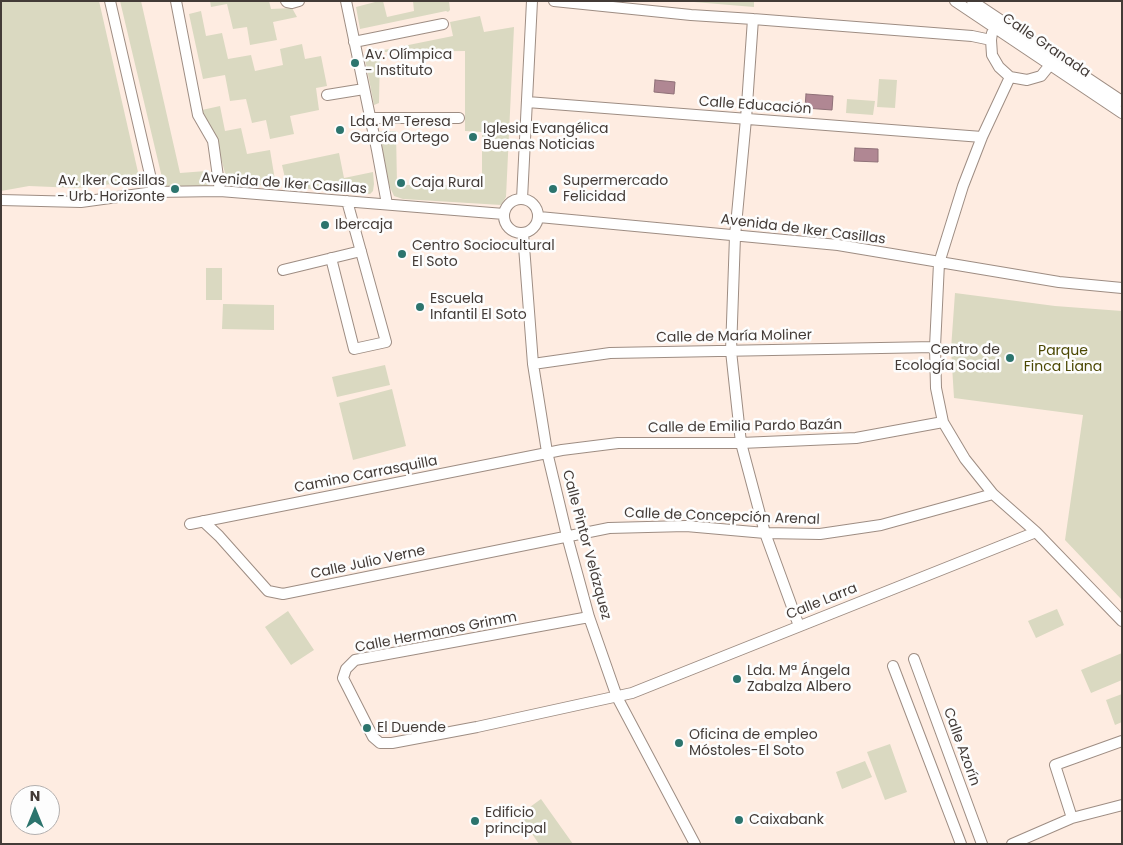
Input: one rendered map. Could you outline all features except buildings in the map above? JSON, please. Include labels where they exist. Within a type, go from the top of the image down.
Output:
[{"type":"street","points":[[110,1],[154,192]]},
{"type":"street","points":[[176,1],[198,115],[213,141],[220,191]]},
{"type":"street","points":[[286,1],[292,3],[299,1]]},
{"type":"street","points":[[346,1],[387,204]]},
{"type":"street","points":[[522,199],[532,1]]},
{"type":"street","points":[[554,1],[691,15],[972,36],[991,40]]},
{"type":"street","name":"Calle Granada","points":[[955,1],[994,28],[1122,102]]},
{"type":"street","name":"Calle Granada","points":[[972,1],[1122,113]]},
{"type":"street","points":[[754,19],[735,236],[731,351],[741,443],[765,534],[799,626]]},
{"type":"street","points":[[354,42],[443,24]]},
{"type":"street","points":[[994,28],[991,40],[992,55],[999,68],[1010,77],[1027,80],[1041,76],[1053,62]]},
{"type":"street","points":[[1010,77],[962,186],[939,263],[935,347],[936,388],[943,422],[965,459],[993,494],[1036,532],[1122,621]]},
{"type":"street","points":[[327,95],[364,89]]},
{"type":"street","name":"Calle Educación","points":[[527,102],[982,137]]},
{"type":"street","points":[[370,118],[458,118]]},
{"type":"street","name":"Avenida de Iker Casillas","points":[[1,200],[81,202],[154,192],[220,191],[504,214]]},
{"type":"street","points":[[522,199],[530,201],[538,209],[536,225],[532,230],[523,233],[516,232],[507,225],[504,214],[509,204],[514,200],[522,199]]},
{"type":"street","points":[[331,258],[354,349],[386,342],[348,202]]},
{"type":"street","name":"Avenida de Iker Casillas","points":[[538,216],[838,245],[1059,282],[1122,288]]},
{"type":"street","name":"Calle Pintor Velázquez","points":[[523,233],[533,364],[547,452],[589,617],[617,697],[695,844]]},
{"type":"street","points":[[282,270],[361,251]]},
{"type":"street","name":"Calle de María Moliner","points":[[533,364],[610,353],[935,347]]},
{"type":"street","name":"Calle de Emilia Pardo Bazán","points":[[547,452],[618,443],[741,443],[856,438],[943,422]]},
{"type":"street","name":"Camino Carrasquilla","points":[[190,524],[547,452]]},
{"type":"street","name":"Calle de Concepción Arenal","points":[[567,536],[609,528],[686,526],[765,534],[820,534],[881,525],[993,494]]},
{"type":"street","name":"Calle Julio Verne","points":[[202,521],[268,591],[283,594],[567,536]]},
{"type":"street","name":"Calle Larra","points":[[617,697],[632,693],[1036,532]]},
{"type":"street","name":"Calle Hermanos Grimm","points":[[589,617],[355,660],[346,669],[343,678],[373,738],[380,743],[392,743],[477,727],[617,697]]},
{"type":"street","name":"Calle Azorín","points":[[914,659],[982,844]]},
{"type":"street","points":[[893,666],[961,844]]},
{"type":"street","points":[[1072,818],[1055,765],[1122,741]]},
{"type":"street","points":[[1012,844],[1072,818],[1122,805]]},
{"type":"green space","points":[[1,1],[99,1],[140,181],[77,188],[29,186],[1,191]]},
{"type":"green space","points":[[120,1],[141,1],[180,173],[206,171],[216,175],[209,186],[164,186]]},
{"type":"green space","points":[[210,1],[269,1],[271,9],[292,8],[297,17],[273,22],[277,40],[250,45],[247,27],[233,29],[227,4],[211,7]]},
{"type":"green space","points":[[383,1],[387,17],[414,11],[413,1],[449,1],[450,10],[448,12],[360,29],[356,7]]},
{"type":"green space","points":[[682,1],[754,1],[754,7]]},
{"type":"green space","points":[[201,11],[206,36],[222,33],[228,59],[251,55],[255,71],[283,65],[280,49],[302,44],[305,59],[321,56],[327,86],[316,88],[319,110],[290,116],[294,134],[270,139],[266,120],[252,123],[246,99],[230,101],[225,75],[203,79],[189,14]]},
{"type":"green space","points":[[480,16],[484,32],[514,27],[506,197],[501,205],[403,199],[394,196],[389,185],[379,131],[396,131],[397,185],[482,185],[482,132],[465,131],[465,51],[380,52],[379,103],[374,105],[364,54],[453,36],[450,22]]},
{"type":"green space","points":[[879,79],[897,80],[895,108],[877,107]]},
{"type":"green space","points":[[847,99],[875,101],[873,115],[846,113]]},
{"type":"green space","points":[[220,106],[225,131],[241,128],[247,154],[270,150],[276,186],[230,183],[226,177],[216,139],[203,118],[202,110]]},
{"type":"green space","points":[[339,153],[344,178],[373,172],[374,184],[373,191],[370,194],[287,187],[282,165]]},
{"type":"green space","points":[[206,268],[222,268],[222,300],[206,300]]},
{"type":"green space","name":"Parque Finca Liana","points":[[955,293],[1055,306],[1122,311],[1122,600],[1065,540],[1083,415],[954,398],[951,349]]},
{"type":"green space","points":[[223,304],[274,305],[274,330],[222,329]]},
{"type":"green space","points":[[385,365],[390,385],[337,397],[332,377]]},
{"type":"green space","points":[[392,389],[406,446],[353,460],[339,403]]},
{"type":"green space","points":[[1057,609],[1064,625],[1036,638],[1028,621]]},
{"type":"green space","points":[[288,611],[314,650],[291,665],[265,627]]},
{"type":"green space","points":[[1122,653],[1122,680],[1091,693],[1081,670]]},
{"type":"green space","points":[[1122,694],[1122,722],[1115,725],[1106,700]]},
{"type":"green space","points":[[890,744],[907,792],[885,800],[867,752]]},
{"type":"green space","points":[[865,761],[872,777],[842,789],[836,772]]},
{"type":"green space","points":[[541,799],[573,844],[539,844],[519,815]]},
{"type":"shaded area","points":[[655,80],[675,82],[674,94],[654,92]]},
{"type":"shaded area","points":[[806,94],[833,96],[832,110],[805,108]]},
{"type":"shaded area","points":[[855,148],[878,149],[878,162],[854,161]]},
{"type":"place","name":"Av. Olímpica - Instituto","points":[[355,63]]},
{"type":"place","name":"Lda. Mª Teresa García Ortego","points":[[340,130]]},
{"type":"place","name":"Iglesia Evangélica Buenas Noticias","points":[[473,137]]},
{"type":"place","name":"Caja Rural","points":[[401,183]]},
{"type":"place","name":"Av. Iker Casillas - Urb. Horizonte","points":[[175,189]]},
{"type":"place","name":"Supermercado Felicidad","points":[[553,189]]},
{"type":"place","name":"Ibercaja","points":[[325,225]]},
{"type":"place","name":"Centro Sociocultural El Soto","points":[[402,254]]},
{"type":"place","name":"Escuela Infantil El Soto","points":[[420,307]]},
{"type":"place","name":"Centro de Ecología Social","points":[[1010,358]]},
{"type":"place","name":"Lda. Mª Ángela Zabalza Albero","points":[[737,679]]},
{"type":"place","name":"El Duende","points":[[367,728]]},
{"type":"place","name":"Oficina de empleo Móstoles-El Soto","points":[[679,743]]},
{"type":"place","name":"Caixabank","points":[[739,820]]},
{"type":"place","name":"Edificio principal","points":[[475,821]]}]
